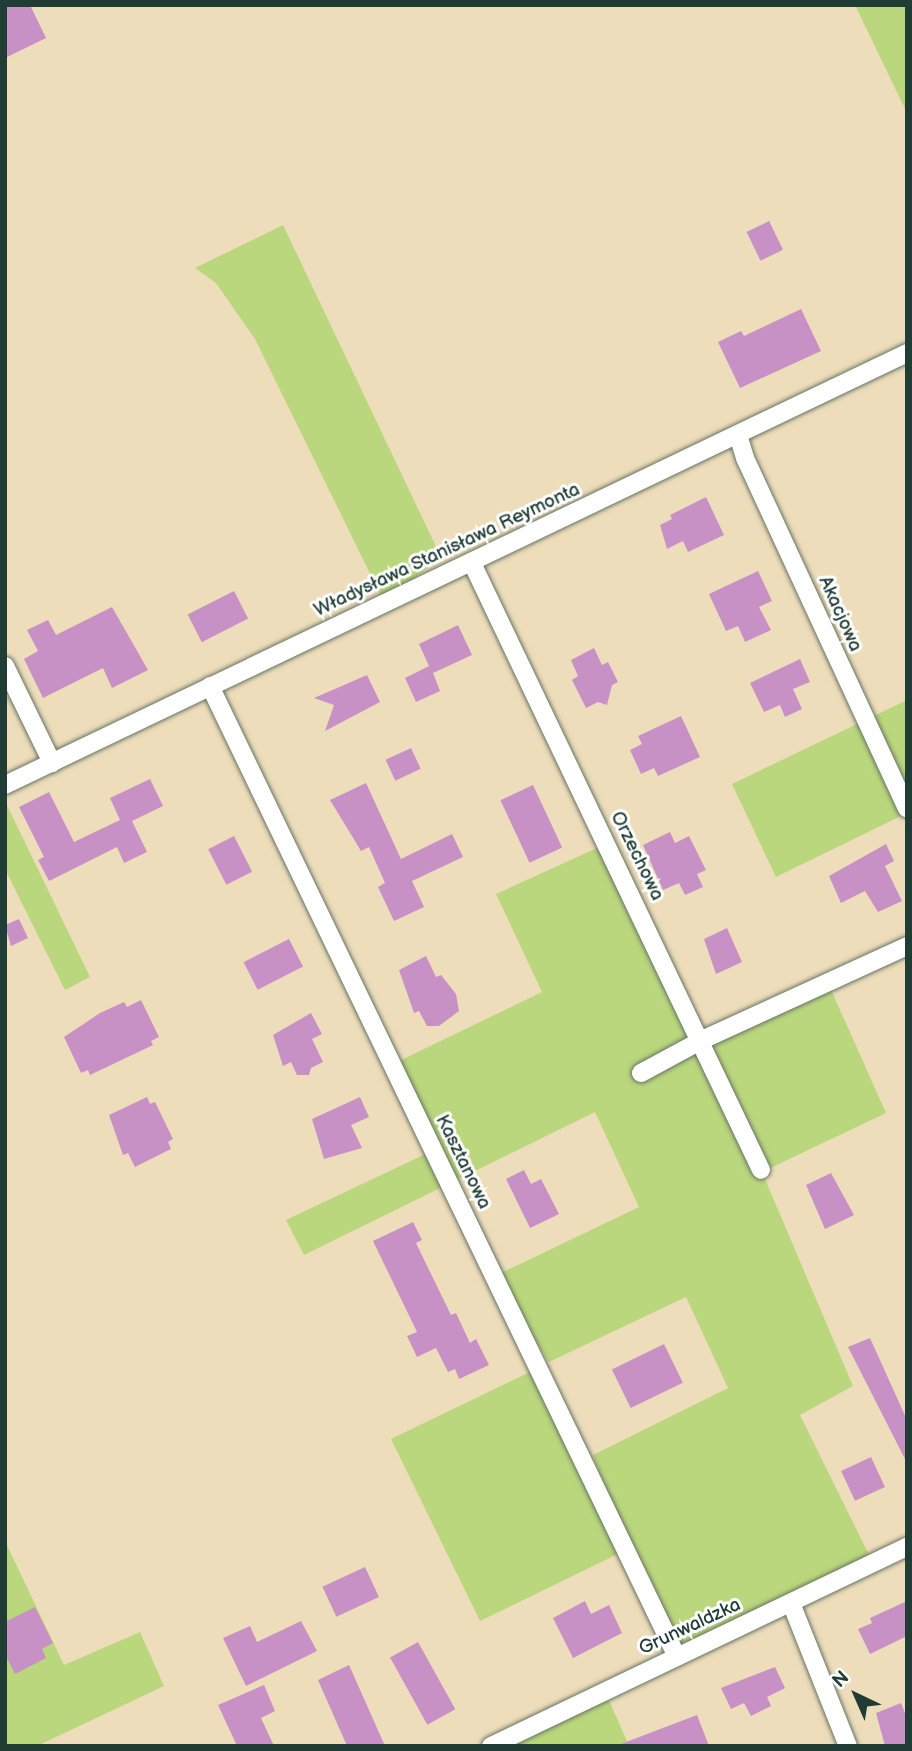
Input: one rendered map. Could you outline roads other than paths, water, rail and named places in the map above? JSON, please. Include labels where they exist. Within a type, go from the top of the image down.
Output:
[{"type":"street","name":"Władysława Stanisława Reymonta","points":[[5,785],[907,353]]},
{"type":"street","name":"Akacjowa","points":[[738,435],[907,808]]},
{"type":"street","name":"Orzechowa","points":[[472,563],[702,1040],[761,1170]]},
{"type":"street","points":[[5,666],[52,763]]},
{"type":"street","name":"Kasztanowa","points":[[210,686],[677,1657]]},
{"type":"street","points":[[641,1073],[702,1040],[907,946]]},
{"type":"street","name":"Grunwaldzka","points":[[492,1746],[907,1547]]},
{"type":"street","points":[[791,1603],[848,1746]]}]
